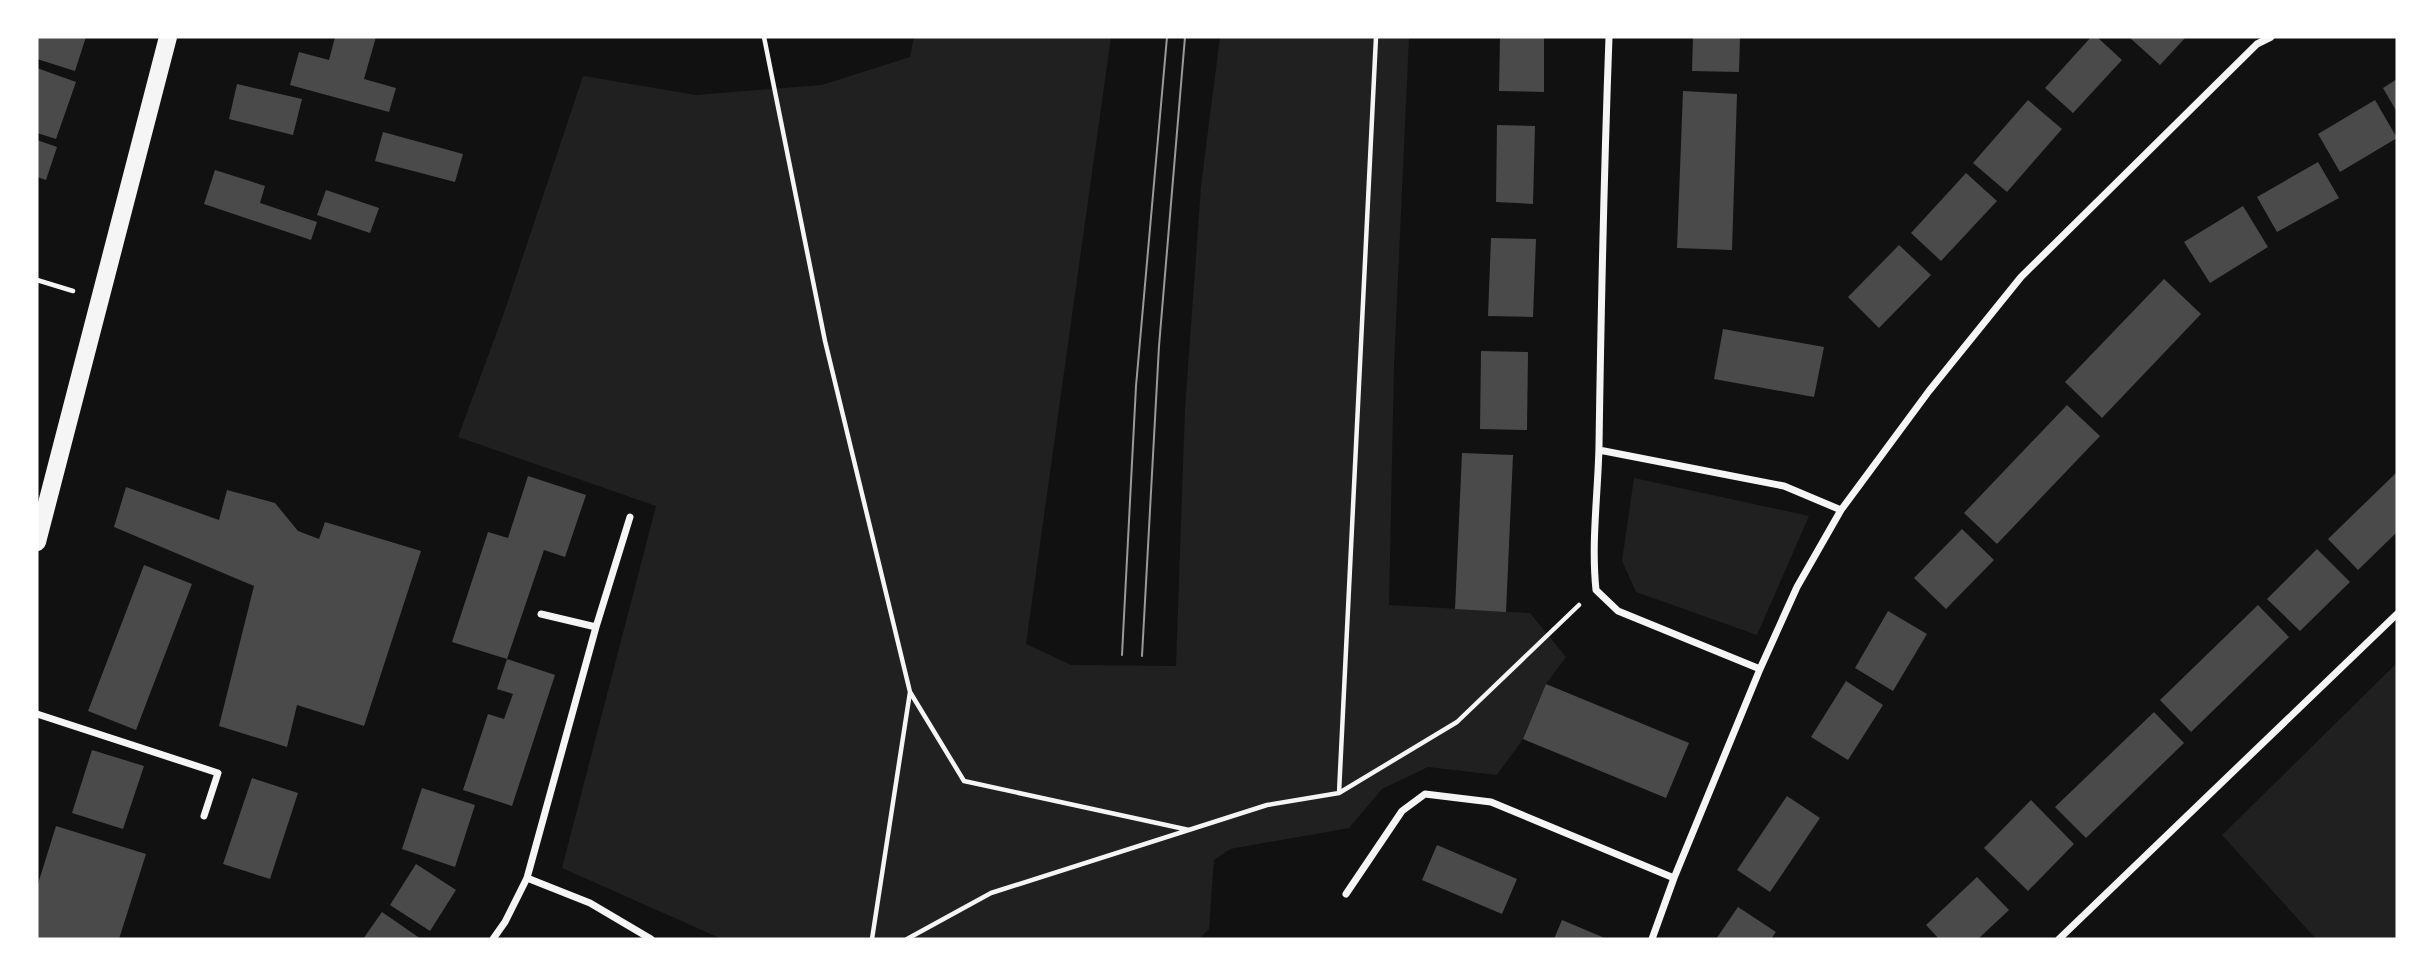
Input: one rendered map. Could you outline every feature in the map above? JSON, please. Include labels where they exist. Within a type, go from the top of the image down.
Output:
[{"type":"main road","points":[[37,542],[168,37]]},
{"type":"street","points":[[1609,37],[1600,307],[1599,450],[1593,559],[1596,590],[1618,611],[1760,669]]},
{"type":"street","points":[[1652,939],[1674,878],[1760,669],[1797,587],[1841,510],[1929,391],[2021,277],[2257,44],[2271,37]]},
{"type":"street","points":[[1599,450],[1784,486],[1841,510]]},
{"type":"street","points":[[494,939],[527,878],[596,627],[630,517]]},
{"type":"street","points":[[541,614],[596,627]]},
{"type":"street","points":[[2059,939],[2397,614]]},
{"type":"street","points":[[37,714],[218,773],[204,816]]},
{"type":"street","points":[[1346,894],[1402,811],[1425,794],[1491,802],[1674,878]]},
{"type":"street","points":[[527,878],[590,903],[651,939]]},
{"type":"path","points":[[764,37],[825,341],[910,692],[964,781],[1189,830]]},
{"type":"path","points":[[1339,793],[1377,37]]},
{"type":"path","points":[[37,280],[100,300]]},
{"type":"path","points":[[907,939],[991,893],[1267,805],[1339,793],[1457,722],[1596,590]]},
{"type":"path","points":[[872,939],[910,692]]},
{"type":"shaded area","points":[[914,37],[1111,37],[1026,644],[1071,665],[1176,666],[1185,409],[1201,186],[1220,37],[1409,37],[1394,365],[1389,605],[1530,613],[1566,657],[1546,684],[1523,739],[1497,775],[1428,767],[1382,789],[1349,828],[1230,849],[1214,860],[1209,929],[1199,939],[722,939],[562,868],[656,506],[458,437],[504,313],[583,76],[696,95],[822,85],[910,57]]},
{"type":"shaded area","points":[[1634,478],[1809,516],[1757,635],[1636,592],[1622,561]]},
{"type":"shaded area","points":[[2397,663],[2397,939],[2316,939],[2222,835]]},
{"type":"building","points":[[37,37],[86,37],[75,71],[37,59]]},
{"type":"building","points":[[335,37],[376,37],[364,79],[396,88],[389,112],[290,85],[299,52],[329,60]]},
{"type":"building","points":[[1500,37],[1544,37],[1544,92],[1499,91]]},
{"type":"building","points":[[1693,37],[1740,37],[1739,72],[1692,71]]},
{"type":"building","points":[[2091,37],[2097,37],[2122,60],[2073,113],[2045,88]]},
{"type":"building","points":[[2129,37],[2186,37],[2160,65]]},
{"type":"building","points":[[37,68],[76,82],[56,139],[37,133]]},
{"type":"building","points":[[2397,79],[2397,112],[2383,88]]},
{"type":"building","points":[[237,84],[302,99],[293,135],[229,119]]},
{"type":"building","points":[[1683,91],[1737,94],[1732,250],[1677,248]]},
{"type":"building","points":[[2028,100],[2062,129],[2007,192],[1973,163]]},
{"type":"building","points":[[2375,100],[2397,138],[2340,172],[2318,134]]},
{"type":"building","points":[[1497,125],[1535,126],[1533,204],[1496,202]]},
{"type":"building","points":[[383,132],[463,154],[455,182],[375,161]]},
{"type":"building","points":[[37,140],[57,147],[46,180],[37,177]]},
{"type":"building","points":[[2318,162],[2339,198],[2277,232],[2257,197]]},
{"type":"building","points":[[215,170],[265,186],[260,203],[317,222],[311,240],[204,204]]},
{"type":"building","points":[[1966,173],[1997,201],[1941,261],[1911,233]]},
{"type":"building","points":[[326,190],[379,208],[370,233],[317,215]]},
{"type":"building","points":[[2243,206],[2268,247],[2210,283],[2184,242]]},
{"type":"building","points":[[1491,238],[1536,239],[1533,317],[1488,316]]},
{"type":"building","points":[[1899,245],[1931,275],[1879,328],[1848,297]]},
{"type":"building","points":[[2164,279],[2201,314],[2102,418],[2065,382]]},
{"type":"building","points":[[1723,329],[1824,347],[1814,397],[1714,379]]},
{"type":"building","points":[[1481,351],[1528,352],[1527,430],[1480,429]]},
{"type":"building","points":[[2067,405],[2100,436],[1997,544],[1964,513]]},
{"type":"building","points":[[1462,453],[1513,455],[1506,612],[1455,609]]},
{"type":"building","points":[[2397,472],[2397,532],[2358,570],[2328,539]]},
{"type":"building","points":[[528,476],[586,495],[565,557],[544,550],[507,659],[452,642],[488,532],[508,538]]},
{"type":"building","points":[[126,487],[219,520],[227,490],[275,503],[298,531],[319,539],[325,522],[421,551],[364,726],[297,705],[287,747],[219,726],[254,586],[114,527]]},
{"type":"building","points":[[1962,529],[1994,560],[1946,609],[1914,578]]},
{"type":"building","points":[[2317,549],[2350,582],[2300,631],[2267,599]]},
{"type":"building","points":[[144,565],[192,584],[136,730],[88,711]]},
{"type":"building","points":[[2258,605],[2289,637],[2191,732],[2160,700]]},
{"type":"building","points":[[1888,611],[1927,634],[1893,691],[1855,668]]},
{"type":"building","points":[[507,659],[555,675],[512,806],[463,790],[488,714],[504,719],[513,694],[497,689]]},
{"type":"building","points":[[1846,681],[1883,705],[1848,760],[1811,737]]},
{"type":"building","points":[[1546,684],[1689,743],[1666,798],[1523,739]]},
{"type":"building","points":[[2154,712],[2184,743],[2086,838],[2055,807]]},
{"type":"building","points":[[92,750],[144,766],[123,829],[72,813]]},
{"type":"building","points":[[252,778],[298,793],[270,879],[223,864]]},
{"type":"building","points":[[422,788],[475,805],[455,867],[402,849]]},
{"type":"building","points":[[1787,796],[1820,818],[1770,892],[1737,870]]},
{"type":"building","points":[[2031,800],[2074,844],[2028,891],[1984,848]]},
{"type":"building","points":[[56,826],[146,854],[119,939],[37,939],[37,887]]},
{"type":"building","points":[[1437,845],[1517,879],[1502,914],[1422,880]]},
{"type":"building","points":[[416,864],[456,890],[430,931],[390,905]]},
{"type":"building","points":[[1977,877],[2009,910],[1978,939],[1939,939],[1926,925]]},
{"type":"building","points":[[1738,907],[1776,932],[1771,939],[1716,939]]},
{"type":"building","points":[[382,912],[421,939],[363,939]]},
{"type":"building","points":[[1562,920],[1607,939],[1554,939]]},
{"type":"tram line","points":[[1122,655],[1136,386],[1167,37]]},
{"type":"tram line","points":[[1142,656],[1159,346],[1185,37]]}]
